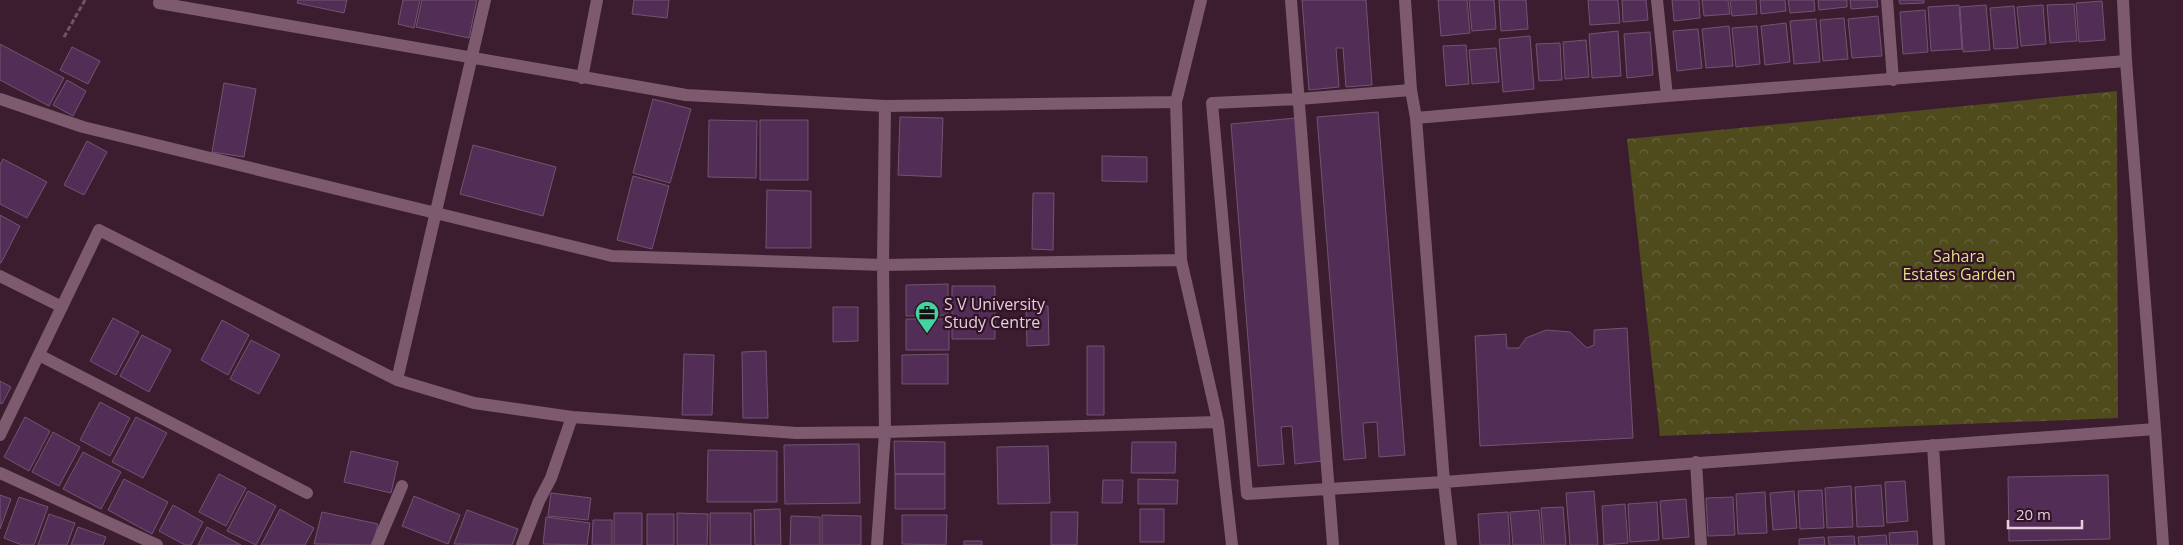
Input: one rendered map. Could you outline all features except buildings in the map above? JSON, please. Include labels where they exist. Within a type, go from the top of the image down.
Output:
[{"type":"street","points":[[398,380],[485,0]]},
{"type":"street","points":[[582,78],[597,0]]},
{"type":"street","points":[[1201,0],[1176,102],[1181,260],[1218,422],[1232,545]]},
{"type":"street","points":[[1291,0],[1333,545]]},
{"type":"street","points":[[1405,0],[1444,482],[1451,545]]},
{"type":"street","points":[[1657,0],[1667,96]]},
{"type":"street","points":[[1887,0],[1893,80]]},
{"type":"street","points":[[2123,0],[2163,545]]},
{"type":"street","points":[[159,2],[686,95],[885,106],[1176,102]]},
{"type":"street","points":[[1416,118],[1667,96],[2126,61]]},
{"type":"street","points":[[1411,90],[1299,99],[1212,103],[1247,494],[1444,482],[2155,428]]},
{"type":"street","points":[[0,99],[83,127],[436,211],[612,256],[883,265],[1181,260]]},
{"type":"street","points":[[877,545],[885,432],[883,265],[885,106]]},
{"type":"street","points":[[0,435],[99,230],[398,380],[474,402],[572,416],[796,433],[1218,422]]},
{"type":"street","points":[[0,276],[62,307]]},
{"type":"street","points":[[39,355],[307,493]]},
{"type":"street","points":[[522,545],[539,501],[551,478],[572,416]]},
{"type":"street","points":[[1932,445],[1939,545]]},
{"type":"street","points":[[1696,462],[1701,545]]},
{"type":"street","points":[[0,473],[157,545]]},
{"type":"street","points":[[377,545],[402,486]]},
{"type":"path","points":[[64,37],[85,0]]},
{"type":"green space","name":"Sahara Estates Garden","points":[[2117,91],[2118,418],[1660,436],[1627,139]]},
{"type":"place","name":"S V University Study Centre","points":[[927,334]]}]
